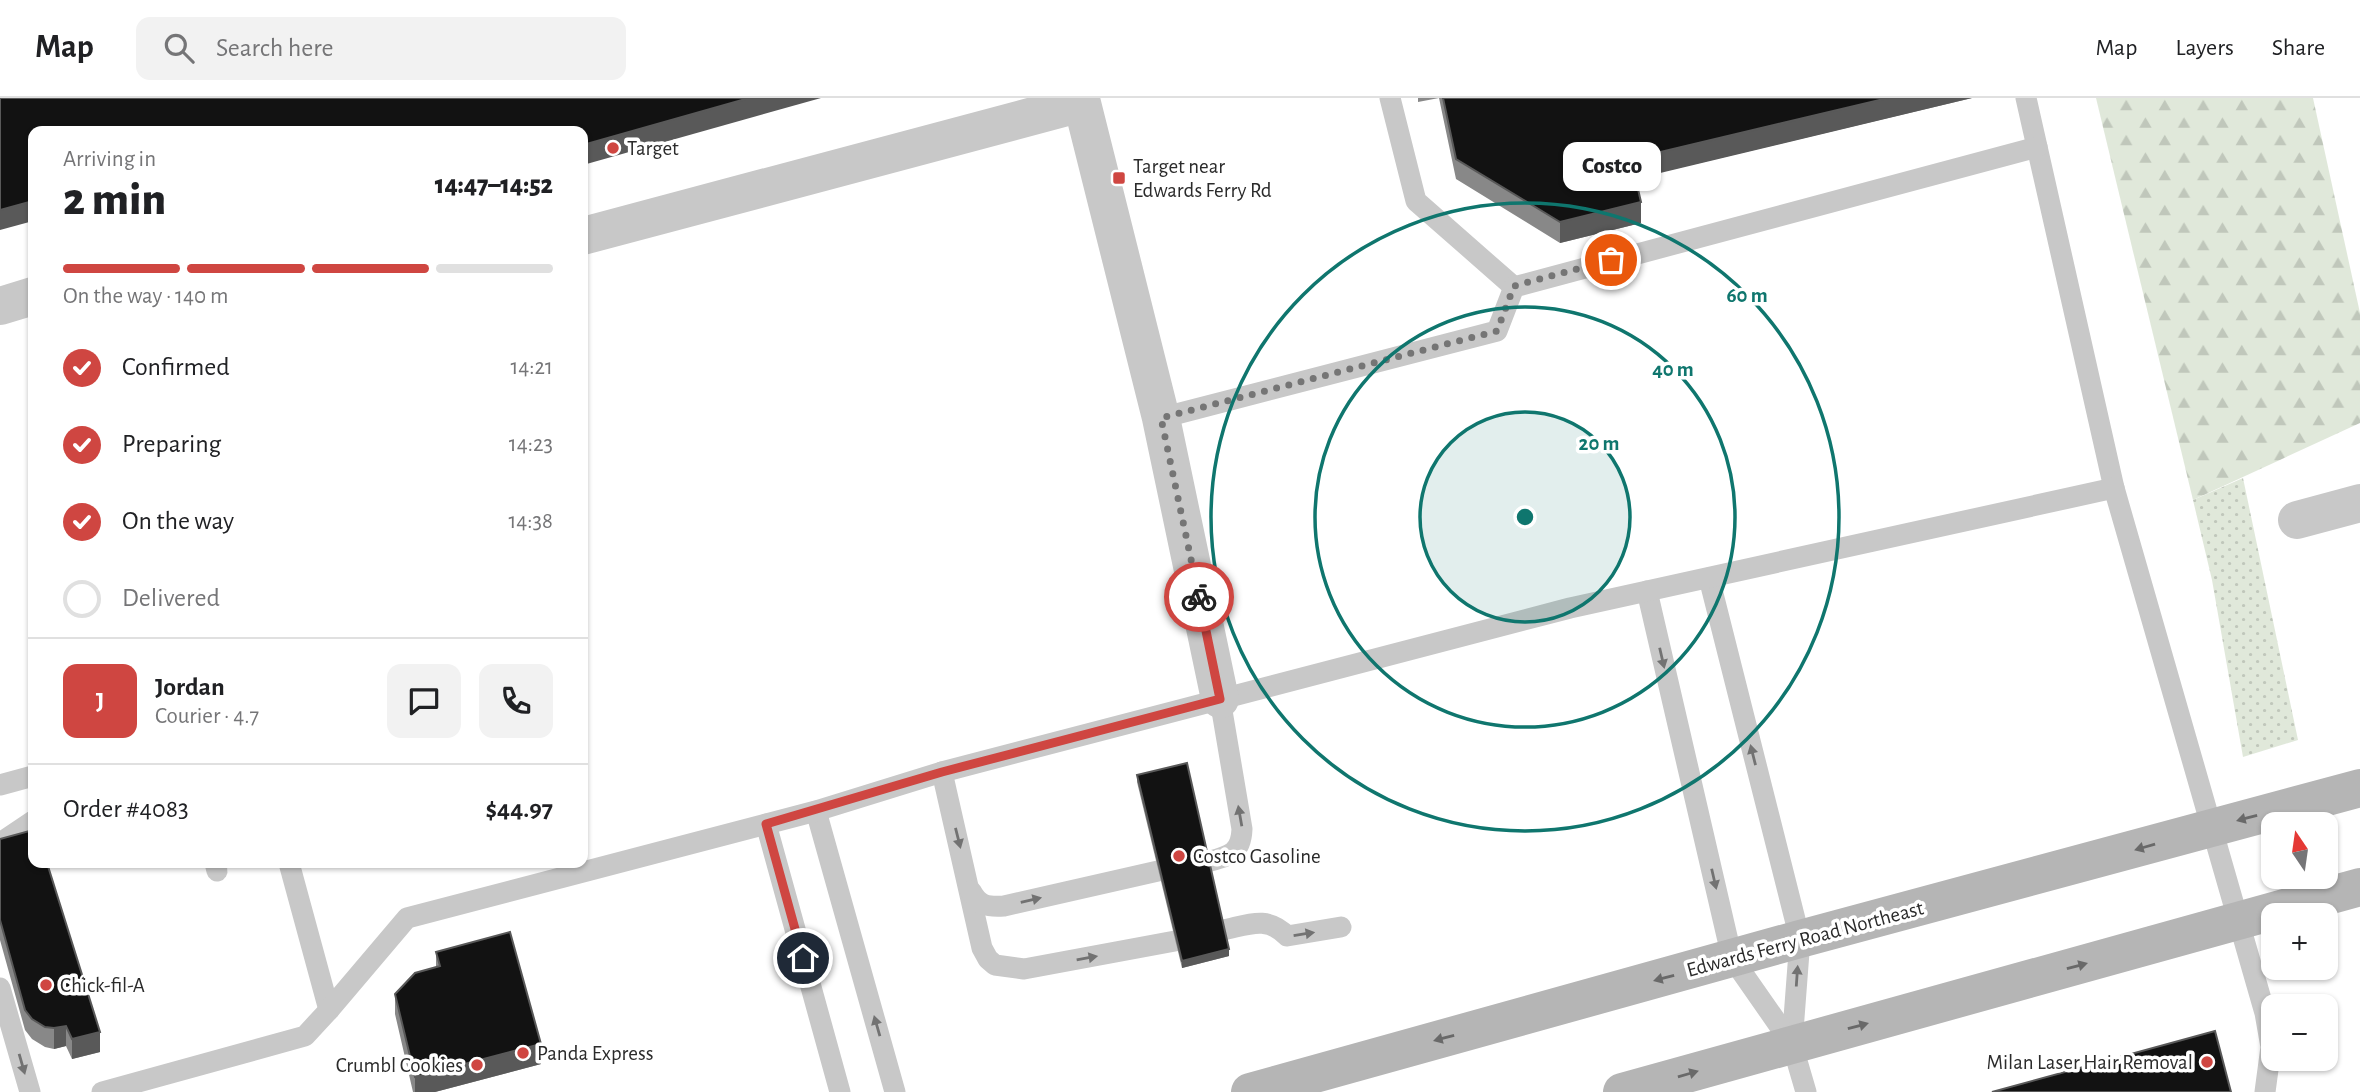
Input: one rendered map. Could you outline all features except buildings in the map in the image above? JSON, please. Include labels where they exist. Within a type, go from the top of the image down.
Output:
[{"type":"main road","name":"Edwards Ferry Road Northeast","points":[[1250,1092],[1800,939],[2360,788]]},
{"type":"main road","points":[[1622,1092],[2360,887]]},
{"type":"street","points":[[588,235],[1083,101],[1161,418],[1220,699]]},
{"type":"street","points":[[0,306],[28,298]]},
{"type":"street","points":[[2297,520],[2360,503]]},
{"type":"lane","points":[[1390,98],[1416,201],[1514,286]]},
{"type":"lane","points":[[2026,98],[2114,488],[2265,1013],[2271,1047],[2265,1092]]},
{"type":"lane","points":[[1514,286],[2037,147]]},
{"type":"lane","points":[[1161,418],[1497,331],[1514,286]]},
{"type":"lane","points":[[102,1092],[305,1035],[407,918],[816,811],[942,772],[1570,608],[2114,488]]},
{"type":"lane","points":[[1709,578],[1800,939],[1792,1044]]},
{"type":"lane","points":[[1647,591],[1732,958],[1792,1044],[1806,1092]]},
{"type":"lane","points":[[1207,862],[1234,853],[1241,842],[1242,829],[1220,699]]},
{"type":"lane","points":[[942,772],[982,948],[995,965],[1024,969],[1175,941]]},
{"type":"lane","points":[[0,785],[28,777]]},
{"type":"lane","points":[[816,811],[895,1092]]},
{"type":"lane","points":[[0,843],[28,824]]},
{"type":"lane","points":[[766,824],[839,1092]]},
{"type":"lane","points":[[290,868],[329,1010]]},
{"type":"lane","points":[[971,891],[977,902],[988,907],[1004,906],[1158,871]]},
{"type":"lane","points":[[1223,930],[1266,922],[1279,928],[1287,936],[1341,927]]},
{"type":"lane","points":[[0,988],[30,1092]]},
{"type":"green space","points":[[2096,98],[2313,98],[2360,313],[2360,423],[2193,500]]},
{"type":"green space","points":[[2243,478],[2298,740],[2243,757],[2212,580],[2193,500]]},
{"type":"way so far","points":[[1199,597],[1161,418],[1497,331],[1514,286],[1611,260]]},
{"type":"place","name":"Target","points":[[613,148]]},
{"type":"place","name":"Target near Edwards Ferry Rd","points":[[1119,178]]},
{"type":"place","name":"Costco","points":[[1611,260]]},
{"type":"place","name":"Costco Gasoline","points":[[1179,856]]},
{"type":"place","name":"Chick-fil-A","points":[[46,985]]},
{"type":"place","name":"Panda Express","points":[[523,1053]]},
{"type":"place","name":"Milan Laser Hair Removal","points":[[2207,1062]]},
{"type":"place","name":"Crumbl Cookies","points":[[477,1065]]},
{"type":"route","points":[[803,958],[766,824],[942,772],[1220,699],[1199,597]]}]
